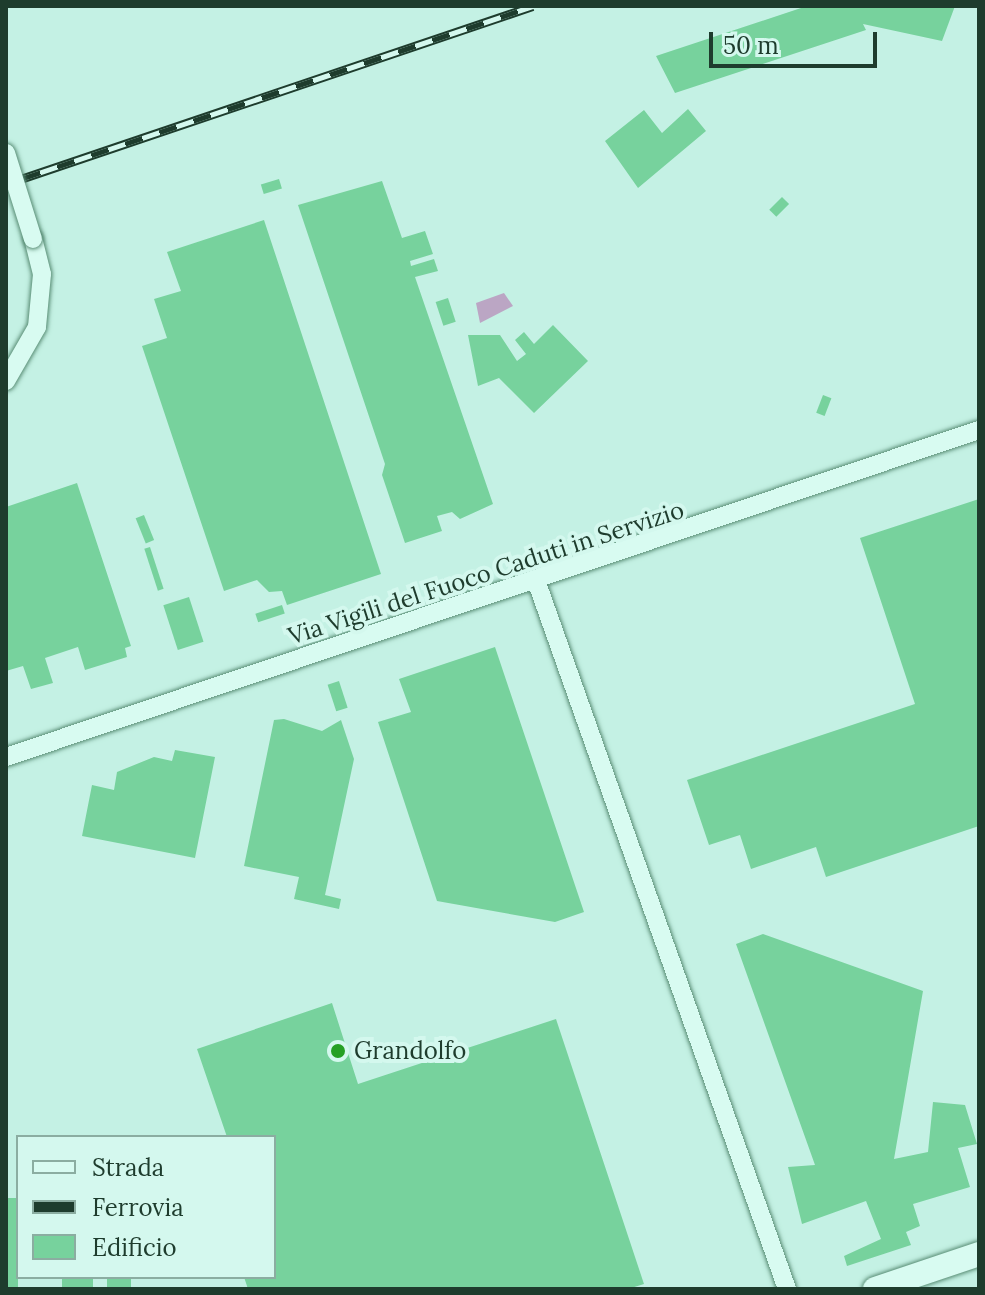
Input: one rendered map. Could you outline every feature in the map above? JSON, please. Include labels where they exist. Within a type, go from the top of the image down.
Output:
[{"type":"street","points":[[6,153],[42,274],[37,327],[6,381]]},
{"type":"street","name":"Via Vigili del Fuoco Caduti in Servizio","points":[[6,757],[537,583],[979,430]]},
{"type":"street","points":[[537,583],[787,1289]]},
{"type":"street","points":[[875,1289],[979,1254]]},
{"type":"shaded area","points":[[504,293],[513,306],[480,323],[476,303]]},
{"type":"building","points":[[807,6],[955,6],[942,41],[863,24],[866,30],[675,93],[656,56]]},
{"type":"building","points":[[688,109],[706,131],[638,188],[605,141],[644,110],[662,133]]},
{"type":"building","points":[[279,179],[282,189],[264,194],[261,185]]},
{"type":"building","points":[[382,181],[402,238],[425,231],[433,254],[410,261],[411,266],[434,259],[438,271],[415,277],[493,504],[460,519],[452,512],[437,516],[442,531],[405,543],[382,475],[385,464],[298,205]]},
{"type":"building","points":[[782,197],[789,204],[776,217],[769,210]]},
{"type":"building","points":[[264,220],[381,574],[287,605],[282,591],[269,592],[257,580],[224,591],[142,346],[167,338],[154,299],[181,291],[167,252]]},
{"type":"building","points":[[448,298],[456,322],[443,326],[436,302]]},
{"type":"building","points":[[553,325],[588,361],[534,413],[499,378],[478,386],[468,335],[500,335],[517,361],[526,354],[515,340],[524,332],[534,344]]},
{"type":"building","points":[[823,395],[831,398],[825,416],[816,413]]},
{"type":"building","points":[[77,483],[131,646],[125,648],[127,657],[85,670],[78,647],[45,658],[53,683],[31,689],[23,666],[6,671],[6,507]]},
{"type":"building","points":[[979,499],[979,826],[826,877],[816,847],[751,869],[740,835],[709,845],[687,780],[915,704],[860,538]]},
{"type":"building","points":[[144,515],[154,540],[146,543],[136,518]]},
{"type":"building","points":[[150,547],[164,589],[158,591],[144,549]]},
{"type":"building","points":[[189,597],[204,642],[178,650],[163,605]]},
{"type":"building","points":[[282,605],[285,614],[258,622],[255,614]]},
{"type":"building","points":[[495,647],[584,912],[555,922],[437,901],[378,722],[411,712],[399,679]]},
{"type":"building","points":[[339,681],[348,708],[336,711],[328,685]]},
{"type":"building","points":[[284,719],[322,731],[341,720],[354,759],[325,895],[341,899],[339,909],[294,899],[299,877],[244,866],[274,720]]},
{"type":"building","points":[[175,750],[215,757],[195,858],[82,836],[92,785],[114,790],[117,772],[154,757],[172,761]]},
{"type":"building","points":[[763,934],[923,991],[894,1159],[928,1152],[933,1102],[965,1105],[977,1144],[958,1148],[970,1187],[913,1204],[920,1226],[906,1232],[911,1245],[847,1266],[844,1256],[881,1239],[866,1201],[802,1224],[788,1167],[815,1165],[736,944]]},
{"type":"building","points":[[332,1003],[358,1084],[556,1019],[644,1284],[628,1289],[248,1289],[245,1279],[276,1279],[276,1135],[226,1135],[197,1049]]},
{"type":"building","points":[[6,1198],[16,1198],[18,1289],[6,1289]]},
{"type":"building","points":[[62,1279],[93,1279],[93,1289],[62,1289]]},
{"type":"building","points":[[107,1279],[131,1279],[131,1289],[107,1289]]},
{"type":"railway","points":[[6,184],[533,6]]},
{"type":"place","name":"Grandolfo","points":[[338,1051]]}]
